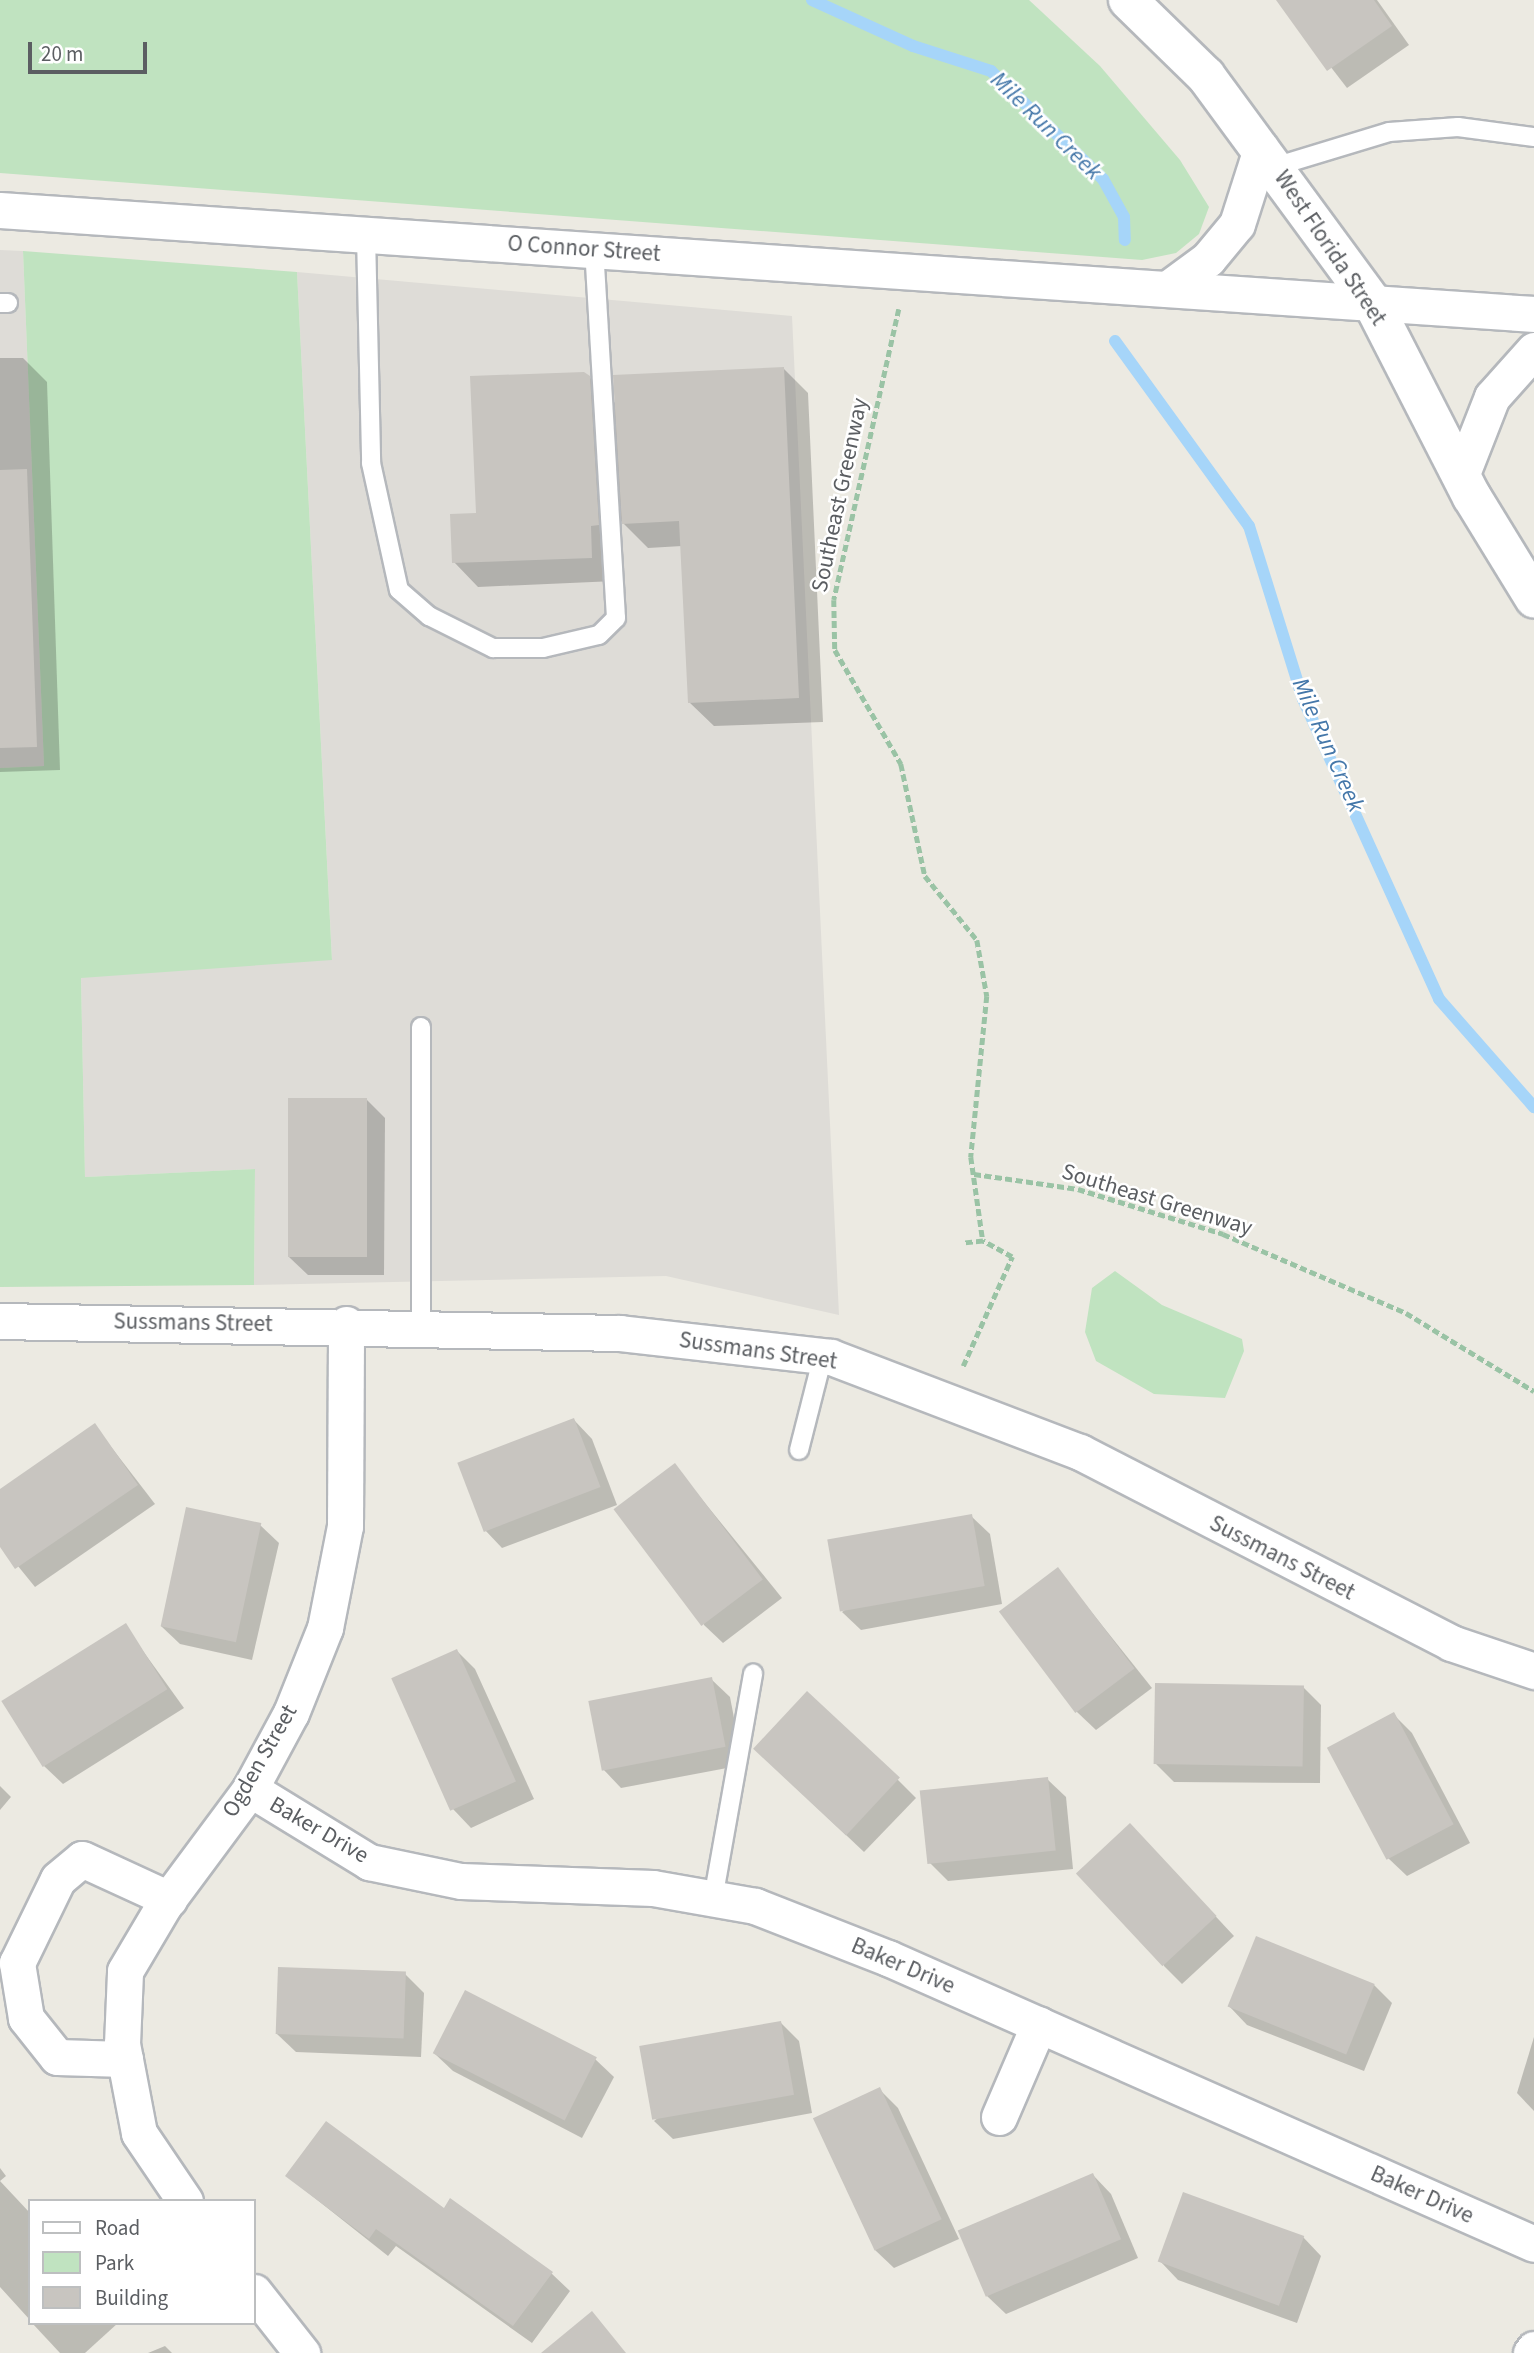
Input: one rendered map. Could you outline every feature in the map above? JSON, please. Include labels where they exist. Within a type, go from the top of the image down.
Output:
[{"type":"main road","name":"West Florida Street","points":[[1128,0],[1206,76],[1372,302],[1461,476],[1534,598]]},
{"type":"street","points":[[1167,289],[1208,259],[1237,224],[1268,158]]},
{"type":"street","name":"O Connor Street","points":[[0,210],[1534,314]]},
{"type":"street","points":[[1461,476],[1492,397],[1534,350]]},
{"type":"street","name":"Sussmans Street","points":[[0,1321],[346,1324],[620,1333],[822,1356],[1080,1452],[1451,1643],[1534,1671]]},
{"type":"street","name":"Ogden Street","points":[[184,2199],[139,2133],[125,2059],[125,1971],[169,1899],[250,1789],[291,1713],[325,1628],[345,1526],[346,1324]]},
{"type":"street","name":"Baker Drive","points":[[250,1789],[369,1862],[461,1881],[653,1888],[755,1906],[1039,2024],[1534,2244]]},
{"type":"street","points":[[125,2059],[57,2056],[26,2018],[17,1963],[58,1879],[82,1859],[169,1899]]},
{"type":"street","points":[[999,2117],[1039,2024]]},
{"type":"street","points":[[256,2295],[302,2353]]},
{"type":"lane","points":[[1268,158],[1389,132],[1458,127],[1534,137]]},
{"type":"lane","points":[[366,235],[371,464],[399,590],[429,616],[494,648],[543,648],[599,635],[616,618],[594,250]]},
{"type":"lane","points":[[421,1027],[421,1326]]},
{"type":"lane","points":[[799,1450],[822,1356]]},
{"type":"lane","points":[[713,1899],[753,1674]]},
{"type":"path","name":"Southeast Greenway","points":[[907,271],[834,600],[835,650],[901,764],[925,876],[978,940],[987,996],[974,1174],[1078,1189],[1223,1234],[1406,1313],[1534,1391]]},
{"type":"path","points":[[974,1174],[983,1241]]},
{"type":"path","points":[[948,1401],[1012,1258],[983,1241],[965,1243]]},
{"type":"shaded area","points":[[0,250],[23,251],[44,766],[0,768]]},
{"type":"shaded area","points":[[297,272],[792,316],[839,1315],[666,1276],[254,1285],[255,1169],[85,1177],[81,977],[332,959]]},
{"type":"green space","points":[[0,0],[1029,0],[1100,66],[1180,160],[1209,207],[1199,234],[1176,253],[1142,260],[0,173]]},
{"type":"green space","points":[[23,251],[297,272],[332,960],[81,978],[85,1177],[255,1169],[254,1285],[0,1287],[0,768],[44,766]]},
{"type":"green space","points":[[1115,1271],[1162,1305],[1242,1339],[1244,1351],[1225,1398],[1154,1394],[1096,1361],[1085,1332],[1092,1288]]},
{"type":"building","points":[[1276,0],[1374,0],[1392,26],[1327,71]]},
{"type":"building","points":[[784,367],[799,698],[688,703],[679,521],[622,524],[613,375]]},
{"type":"building","points":[[584,372],[590,376],[599,525],[591,526],[592,558],[452,563],[450,514],[476,513],[470,376]]},
{"type":"building","points":[[27,469],[37,747],[0,748],[0,470]]},
{"type":"building","points":[[288,1098],[367,1098],[367,1257],[288,1257]]},
{"type":"building","points":[[574,1418],[601,1487],[484,1532],[457,1463]]},
{"type":"building","points":[[95,1423],[138,1485],[15,1569],[0,1547],[0,1489]]},
{"type":"building","points":[[675,1463],[763,1580],[701,1626],[614,1509]]},
{"type":"building","points":[[186,1507],[261,1523],[236,1642],[161,1626]]},
{"type":"building","points":[[972,1514],[985,1586],[840,1611],[827,1540]]},
{"type":"building","points":[[1058,1567],[1134,1668],[1075,1713],[999,1612]]},
{"type":"building","points":[[126,1623],[167,1689],[43,1767],[1,1701]]},
{"type":"building","points":[[457,1649],[516,1781],[450,1811],[391,1678]]},
{"type":"building","points":[[712,1677],[726,1747],[602,1771],[588,1701]]},
{"type":"building","points":[[1155,1683],[1304,1686],[1303,1767],[1154,1764]]},
{"type":"building","points":[[807,1691],[900,1778],[846,1835],[753,1749]]},
{"type":"building","points":[[1394,1712],[1454,1824],[1387,1860],[1327,1748]]},
{"type":"building","points":[[1048,1777],[1056,1851],[927,1864],[920,1790]]},
{"type":"building","points":[[1130,1823],[1217,1916],[1162,1966],[1076,1873]]},
{"type":"building","points":[[1256,1936],[1375,1984],[1346,2054],[1228,2006]]},
{"type":"building","points":[[278,1967],[406,1971],[404,2038],[276,2034]]},
{"type":"building","points":[[465,1990],[597,2057],[565,2120],[433,2053]]},
{"type":"building","points":[[781,2021],[794,2095],[652,2120],[639,2046]]},
{"type":"building","points":[[880,2087],[942,2219],[875,2251],[813,2118]]},
{"type":"building","points":[[326,2121],[444,2208],[450,2198],[553,2272],[513,2326],[376,2229],[369,2239],[285,2176]]},
{"type":"building","points":[[1093,2173],[1121,2239],[986,2297],[958,2230]]},
{"type":"building","points":[[1183,2192],[1304,2236],[1279,2306],[1158,2262]]},
{"type":"building","points":[[592,2311],[626,2353],[541,2353]]},
{"type":"waterway","name":"Mile Run Creek","points":[[812,0],[913,46],[991,71],[1103,179],[1124,217],[1125,240]]},
{"type":"waterway","name":"Mile Run Creek","points":[[1115,341],[1249,526],[1303,699],[1439,999],[1534,1107]]}]
